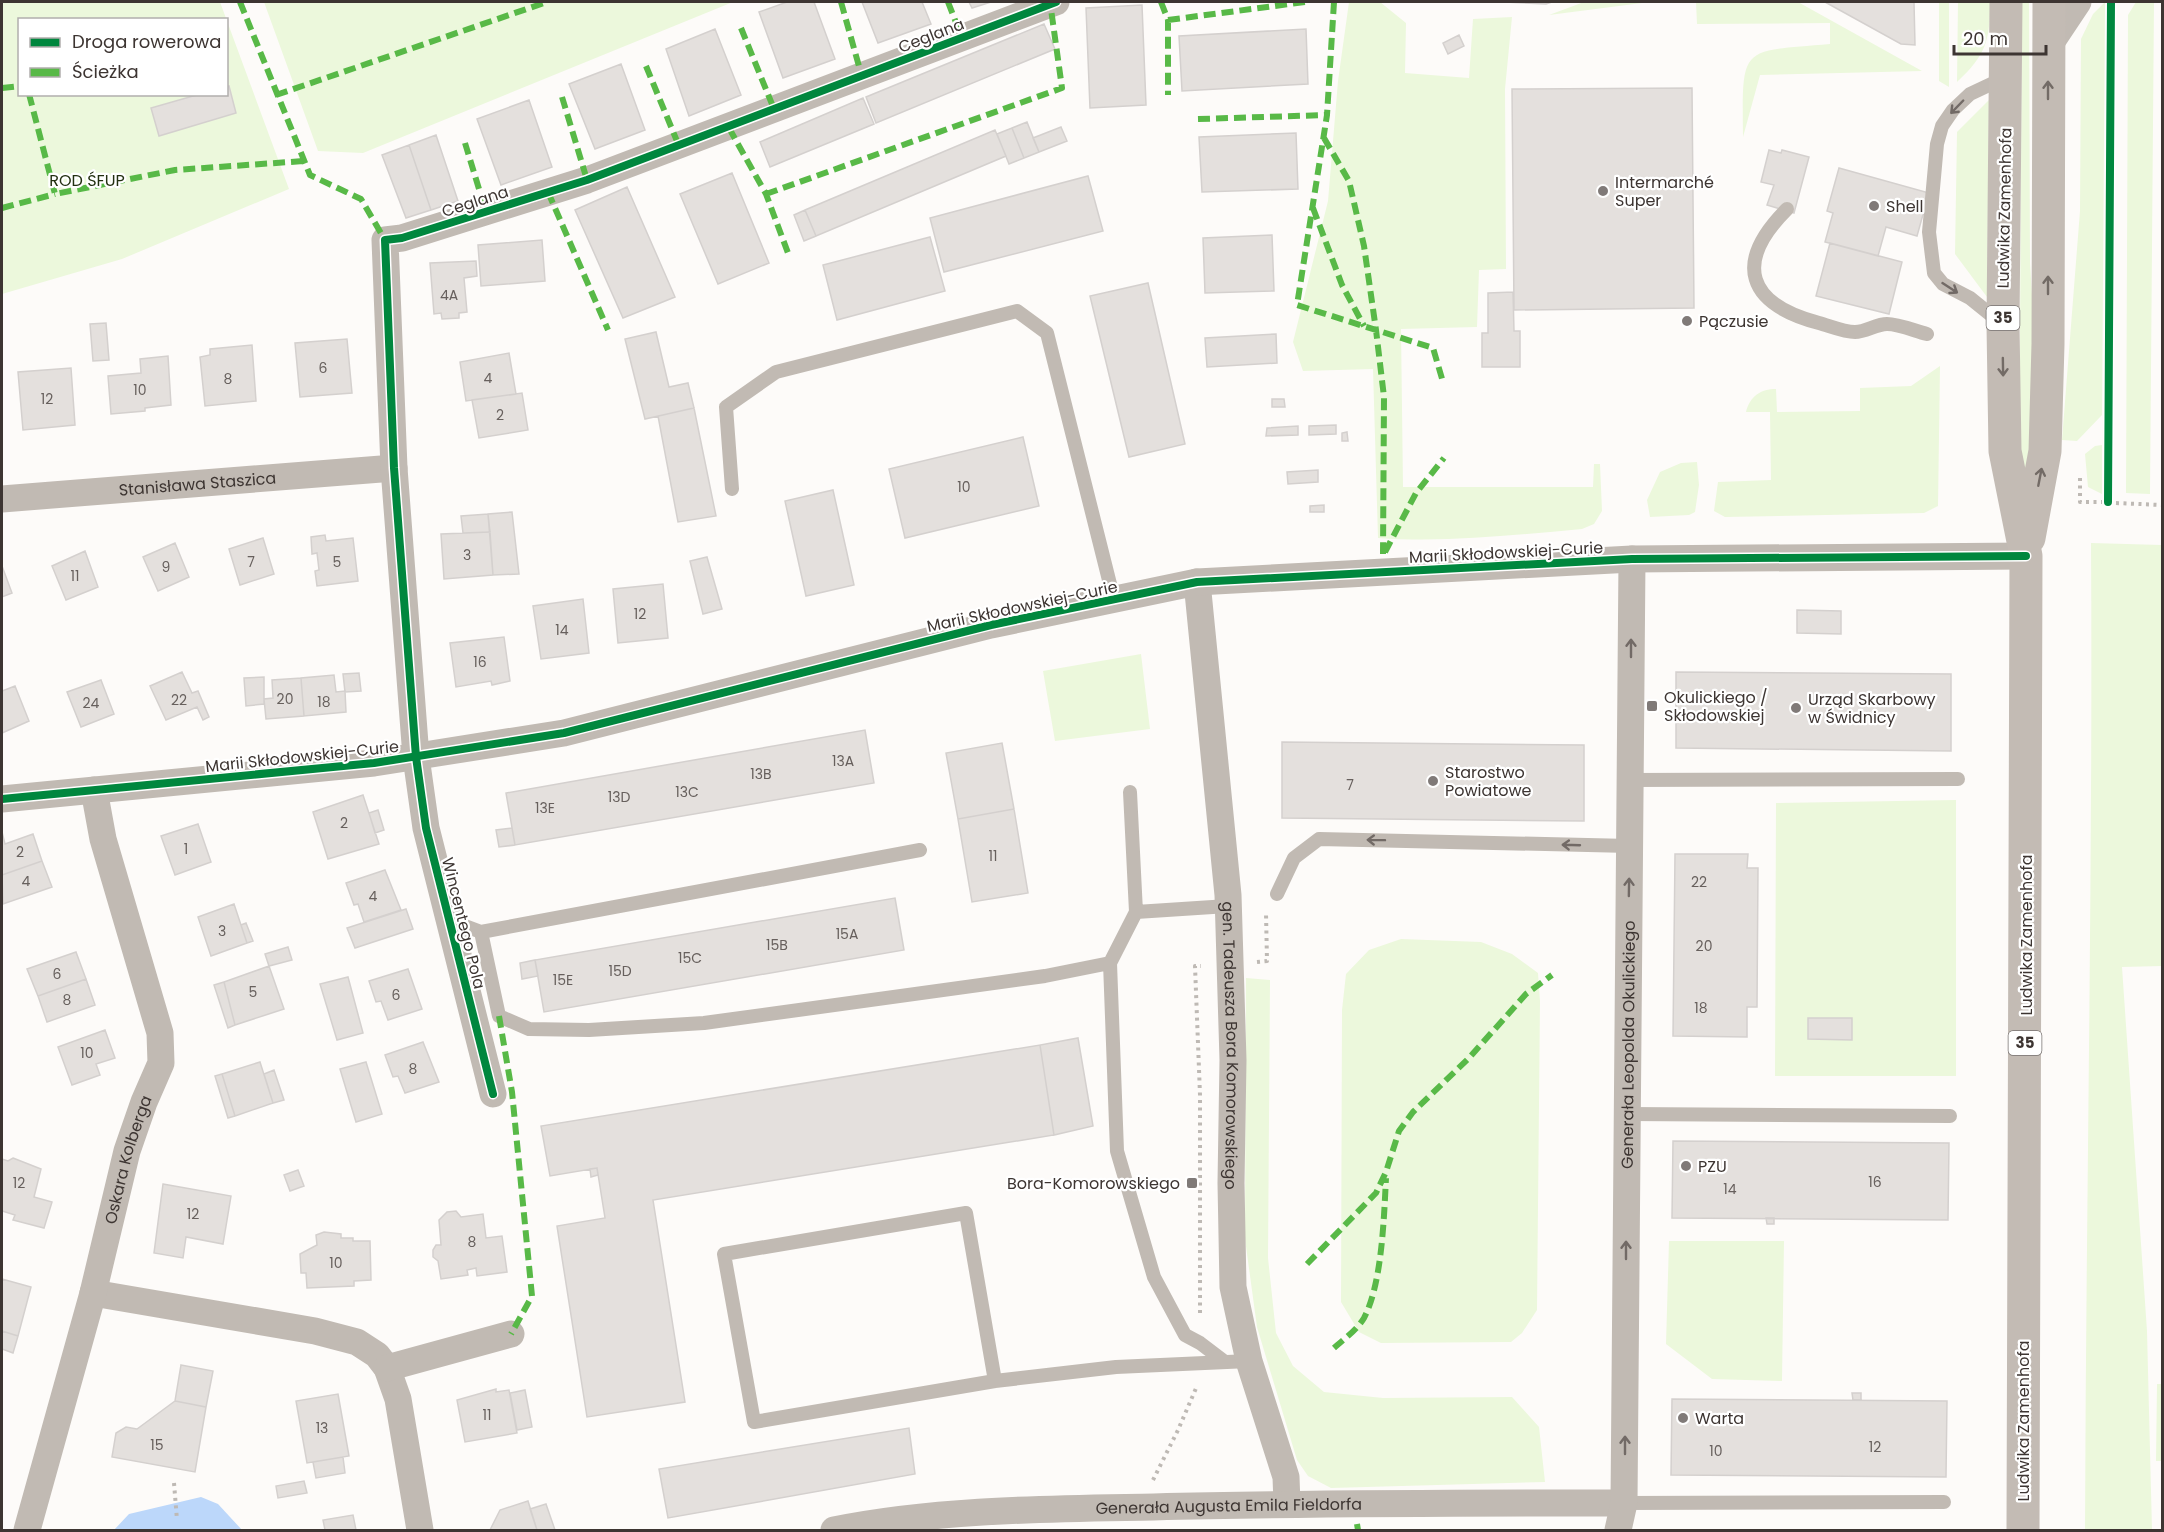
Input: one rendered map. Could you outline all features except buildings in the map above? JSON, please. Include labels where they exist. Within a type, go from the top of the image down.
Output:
[{"type":"main road","name":"Ludwika Zamenhofa","points":[[2006,2],[2003,325],[2005,451],[2026,556]]},
{"type":"main road","name":"Ludwika Zamenhofa","points":[[2023,1530],[2026,556],[2045,451],[2048,332],[2049,2]]},
{"type":"street","name":"Ceglana","points":[[416,757],[394,468],[386,240],[402,238],[587,180],[1056,2]]},
{"type":"street","points":[[2049,47],[2078,2]]},
{"type":"street","name":"Stanisława Staszica","points":[[2,499],[394,468]]},
{"type":"street","name":"Marii Skłodowskiej-Curie","points":[[2,799],[416,757],[564,733],[957,634],[1197,582],[1632,559],[2026,556]]},
{"type":"street","name":"Generała Leopolda Okulickiego","points":[[1618,1530],[1624,1503],[1632,559]]},
{"type":"street","name":"gen. Tadeusza Bora Komorowskiego","points":[[1197,582],[1228,906],[1233,1060],[1231,1184],[1233,1287],[1237,1361],[1286,1477],[1287,1504]]},
{"type":"street","name":"Wincentego Pola","points":[[416,757],[426,828],[493,1094]]},
{"type":"street","name":"Oskara Kolberga","points":[[27,1530],[93,1293],[127,1151],[144,1102],[161,1063],[160,1033],[103,839],[94,790]]},
{"type":"street","points":[[93,1293],[315,1331],[357,1342],[377,1355],[387,1368],[398,1399],[420,1530]]},
{"type":"street","points":[[387,1368],[510,1334]]},
{"type":"street","name":"Generała Augusta Emila Fieldorfa","points":[[834,1530],[1287,1504],[1624,1503]]},
{"type":"lane","points":[[2003,325],[1970,298],[1943,284],[1934,273],[1929,232],[1937,144],[1942,126],[1953,110],[1970,94],[2006,78]]},
{"type":"lane","points":[[1787,209],[1769,227],[1756,254],[1755,281],[1767,300],[1796,317],[1854,332],[1887,324],[1927,334]]},
{"type":"lane","points":[[732,489],[726,407],[776,372],[1017,312],[1047,333],[1114,600]]},
{"type":"lane","points":[[1630,780],[1958,779]]},
{"type":"lane","points":[[1130,792],[1136,912],[1110,963],[1117,1151],[1154,1277],[1185,1335],[1237,1361]]},
{"type":"lane","points":[[1276,894],[1294,858],[1319,839],[1630,846]]},
{"type":"lane","points":[[449,920],[481,932],[920,850]]},
{"type":"lane","points":[[1136,912],[1228,906]]},
{"type":"lane","points":[[481,932],[499,1016],[529,1029],[589,1030],[704,1023],[1045,976],[1110,963]]},
{"type":"lane","points":[[1628,1114],[1950,1116]]},
{"type":"lane","points":[[995,1381],[966,1214],[724,1254],[754,1422],[995,1381],[1116,1367],[1237,1361]]},
{"type":"lane","points":[[1624,1503],[1944,1502]]},
{"type":"path","points":[[2080,478],[2080,502],[2163,505]]},
{"type":"path","points":[[2108,491],[2109,503]]},
{"type":"path","points":[[1150,1484],[1178,1430],[1199,1380],[1200,1364]]},
{"type":"path","points":[[174,1483],[177,1520]]},
{"type":"green space","name":"ROD ŚFUP","points":[[2,2],[220,2],[226,18],[18,18],[18,96],[228,96],[228,24],[289,189],[122,259],[2,294]]},
{"type":"green space","points":[[264,2],[733,2],[363,153],[318,151]]},
{"type":"green space","points":[[1349,2],[1380,2],[1406,23],[1405,73],[1469,78],[1473,19],[1512,17],[1505,89],[1506,269],[1479,270],[1477,327],[1401,329],[1403,487],[1593,487],[1594,464],[1600,464],[1602,511],[1594,524],[1582,529],[1480,538],[1429,540],[1378,538],[1373,369],[1303,371],[1293,342],[1328,201],[1338,81]]},
{"type":"green space","points":[[1584,2],[1650,2],[1549,15]]},
{"type":"green space","points":[[1696,2],[1798,2],[1922,71],[1760,75],[1743,137],[1744,84],[1746,69],[1752,59],[1763,52],[1778,49],[1830,44],[1830,23],[1697,24]]},
{"type":"green space","points":[[1939,2],[1949,2],[1949,87],[1939,81]]},
{"type":"green space","points":[[1958,2],[1990,2],[1989,27],[1984,46],[1974,64],[1957,82]]},
{"type":"green space","points":[[2022,2],[2029,2],[2030,263],[2041,438],[2019,498]]},
{"type":"green space","points":[[2105,2],[2102,415],[2077,441],[2062,440],[2080,211],[2081,39],[2093,14]]},
{"type":"green space","points":[[2136,2],[2154,2],[2150,494],[2126,493],[2128,15]]},
{"type":"green space","points":[[1989,100],[1987,297],[1955,254],[1957,132]]},
{"type":"green space","points":[[1940,366],[1938,506],[1924,513],[1725,517],[1714,511],[1718,482],[1771,480],[1770,412],[1746,412],[1750,402],[1757,394],[1776,389],[1777,412],[1860,411],[1860,388],[1911,386]]},
{"type":"green space","points":[[2102,445],[2102,494],[2088,487],[2085,454],[2095,446]]},
{"type":"green space","points":[[1697,462],[1699,485],[1695,512],[1689,515],[1650,517],[1647,500],[1660,472],[1681,463]]},
{"type":"green space","points":[[2091,543],[2162,545],[2162,966],[2122,967],[2147,1331],[2152,1530],[2085,1530]]},
{"type":"green space","points":[[1141,654],[1150,729],[1055,741],[1043,671]]},
{"type":"green space","points":[[1956,800],[1956,1076],[1775,1076],[1776,803]]},
{"type":"green space","points":[[1401,939],[1481,942],[1512,954],[1538,973],[1540,1001],[1537,1310],[1522,1333],[1511,1342],[1381,1343],[1359,1332],[1341,1302],[1342,1010],[1346,974],[1369,950]]},
{"type":"green space","points":[[1246,978],[1270,980],[1268,1258],[1276,1333],[1293,1366],[1324,1392],[1383,1398],[1512,1397],[1539,1427],[1545,1482],[1331,1488],[1308,1476],[1297,1460],[1257,1327],[1245,1239]]},
{"type":"green space","points":[[1669,1241],[1784,1241],[1782,1381],[1712,1379],[1666,1344]]},
{"type":"green space","points":[[2157,1384],[2162,1384],[2162,1461],[2156,1461]]},
{"type":"water","points":[[201,1497],[218,1504],[242,1530],[114,1530],[129,1514]]},
{"type":"marked path","points":[[240,2],[310,175],[361,199],[385,240]]},
{"type":"marked path","points":[[276,95],[547,2]]},
{"type":"marked path","points":[[841,2],[862,77]]},
{"type":"marked path","points":[[948,2],[962,38]]},
{"type":"marked path","points":[[766,194],[1062,88],[1050,2]]},
{"type":"marked path","points":[[1161,2],[1168,20],[1168,95]]},
{"type":"marked path","points":[[1168,20],[1305,2]]},
{"type":"marked path","points":[[1334,2],[1327,115],[1297,305],[1433,348],[1443,382]]},
{"type":"marked path","points":[[741,28],[774,109]]},
{"type":"marked path","points":[[646,66],[679,146]]},
{"type":"marked path","points":[[2,88],[18,86]]},
{"type":"marked path","points":[[30,96],[55,194],[175,170],[304,161]]},
{"type":"marked path","points":[[562,97],[587,180]]},
{"type":"marked path","points":[[1198,119],[1327,115]]},
{"type":"marked path","points":[[729,128],[766,194],[788,253]]},
{"type":"marked path","points":[[1324,138],[1349,181],[1364,246],[1376,330],[1384,397],[1383,554]]},
{"type":"marked path","points":[[465,143],[486,212]]},
{"type":"marked path","points":[[548,192],[608,330]]},
{"type":"marked path","points":[[2,208],[55,194]]},
{"type":"marked path","points":[[1313,208],[1342,285],[1364,326]]},
{"type":"marked path","points":[[1385,552],[1416,493],[1444,458]]},
{"type":"marked path","points":[[1307,1264],[1376,1193],[1386,1172],[1399,1131],[1413,1112],[1469,1058],[1526,994],[1552,975]]},
{"type":"marked path","points":[[499,1016],[512,1092],[532,1296],[511,1334]]},
{"type":"marked path","points":[[1334,1348],[1358,1326],[1370,1304],[1381,1250],[1386,1178]]},
{"type":"marked path","points":[[1357,1524],[1358,1530]]},
{"type":"cycle path","points":[[493,1094],[426,828],[416,757],[394,468],[385,240],[402,238],[587,180],[1056,2]]},
{"type":"cycle path","points":[[2108,502],[2111,2]]},
{"type":"cycle path","points":[[2,799],[374,763],[564,733],[991,625],[1197,582],[1632,559],[2026,556]]},
{"type":"place","name":"Intermarché Super","points":[[1603,191]]},
{"type":"place","name":"Shell","points":[[1874,206]]},
{"type":"place","name":"Pączusie","points":[[1687,321]]},
{"type":"place","name":"Okulickiego / Skłodowskiej","points":[[1652,706]]},
{"type":"place","name":"Urząd Skarbowy w Świdnicy","points":[[1796,708]]},
{"type":"place","name":"Starostwo Powiatowe","points":[[1433,781]]},
{"type":"place","name":"PZU","points":[[1686,1166]]},
{"type":"place","name":"Bora-Komorowskiego","points":[[1192,1183]]},
{"type":"place","name":"Warta","points":[[1683,1418]]}]
